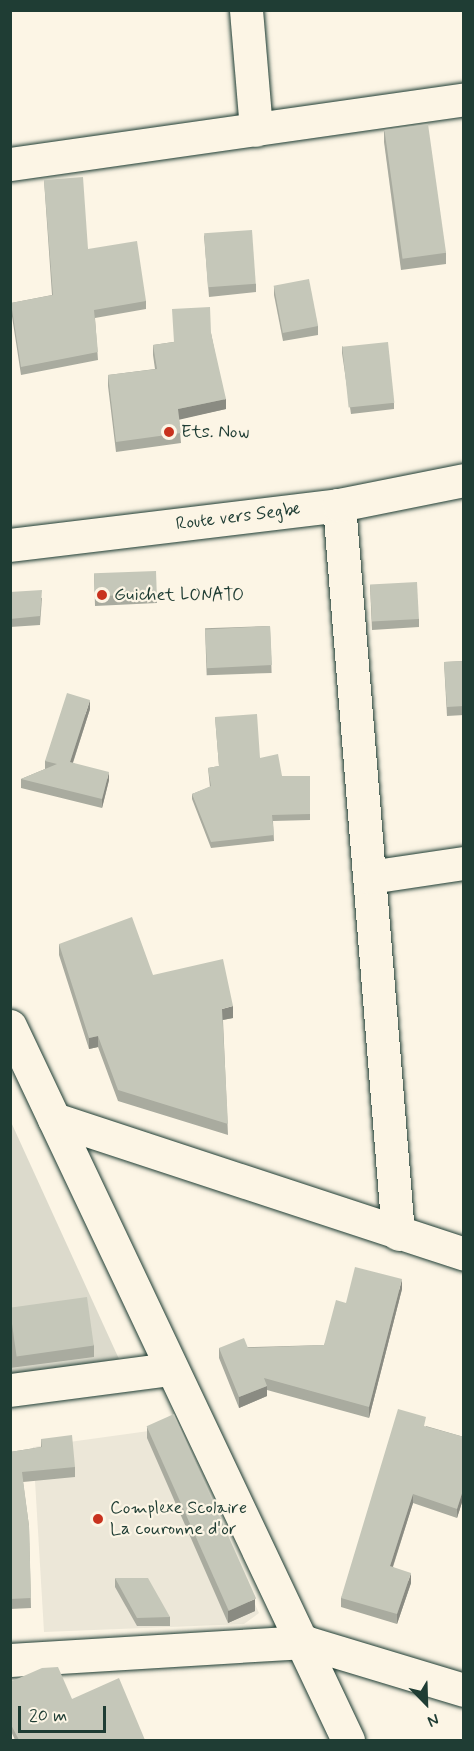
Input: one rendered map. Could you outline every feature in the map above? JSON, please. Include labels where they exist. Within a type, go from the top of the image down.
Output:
[{"type":"street","points":[[246,10],[256,130]]},
{"type":"street","points":[[10,164],[464,99]]},
{"type":"street","name":"Route vers Segbe","points":[[10,545],[339,505],[464,480]]},
{"type":"street","points":[[339,505],[398,1234]]},
{"type":"street","points":[[370,877],[464,863]]},
{"type":"street","points":[[10,1026],[169,1369],[305,1642],[348,1740]]},
{"type":"street","points":[[54,1119],[464,1254]]},
{"type":"street","points":[[10,1390],[169,1369]]},
{"type":"street","points":[[10,1660],[305,1642],[464,1690]]},
{"type":"shaded area","points":[[11,1122],[119,1359],[11,1374]]},
{"type":"shaded area","name":"Complexe Scolaire La couronne d'or","points":[[156,1430],[182,1443],[259,1613],[244,1624],[44,1632],[33,1447]]},
{"type":"building","points":[[428,124],[446,253],[403,259],[384,130]]},
{"type":"building","points":[[83,177],[88,249],[137,241],[146,301],[94,310],[98,352],[21,367],[11,303],[53,295],[44,180]]},
{"type":"building","points":[[252,230],[256,284],[208,287],[204,233]]},
{"type":"building","points":[[309,279],[318,326],[283,333],[274,286]]},
{"type":"building","points":[[210,307],[211,333],[226,399],[178,409],[181,433],[116,442],[108,375],[157,369],[153,345],[174,342],[172,309]]},
{"type":"building","points":[[388,342],[394,403],[349,407],[342,347]]},
{"type":"building","points":[[156,571],[157,594],[95,596],[94,573]]},
{"type":"building","points":[[417,582],[419,619],[372,621],[370,584]]},
{"type":"building","points":[[42,590],[40,616],[10,619],[10,592]]},
{"type":"building","points":[[270,626],[272,665],[207,668],[205,629]]},
{"type":"building","points":[[464,661],[464,706],[447,707],[444,662]]},
{"type":"building","points":[[67,693],[90,700],[70,762],[109,772],[102,799],[21,779],[57,764],[45,761]]},
{"type":"building","points":[[257,714],[260,758],[278,754],[282,776],[310,776],[310,814],[272,815],[274,835],[211,842],[192,794],[211,786],[208,768],[219,766],[215,717]]},
{"type":"building","points":[[132,917],[153,975],[223,959],[233,1006],[222,1009],[228,1124],[118,1090],[98,1036],[89,1038],[59,944]]},
{"type":"building","points":[[355,1267],[402,1279],[369,1407],[264,1378],[267,1386],[239,1397],[219,1348],[244,1338],[248,1348],[324,1345],[336,1300],[346,1303]]},
{"type":"building","points":[[87,1297],[94,1346],[17,1356],[10,1308]]},
{"type":"building","points":[[398,1409],[426,1417],[424,1426],[464,1437],[464,1487],[457,1509],[413,1494],[390,1566],[411,1573],[397,1614],[341,1598]]},
{"type":"building","points":[[174,1414],[256,1599],[229,1611],[147,1426]]},
{"type":"building","points":[[72,1435],[75,1467],[22,1472],[29,1526],[31,1598],[10,1599],[10,1452],[42,1447],[41,1439]]},
{"type":"building","points":[[115,1578],[148,1578],[170,1617],[137,1618]]},
{"type":"building","points":[[58,1667],[72,1699],[119,1678],[145,1740],[19,1740],[10,1723],[10,1682],[42,1668]]},
{"type":"place","name":"Ets. Now","points":[[169,432]]},
{"type":"place","name":"Guichet LONATO","points":[[102,595]]},
{"type":"place","name":"Complexe Scolaire La couronne d'or","points":[[98,1519]]}]
